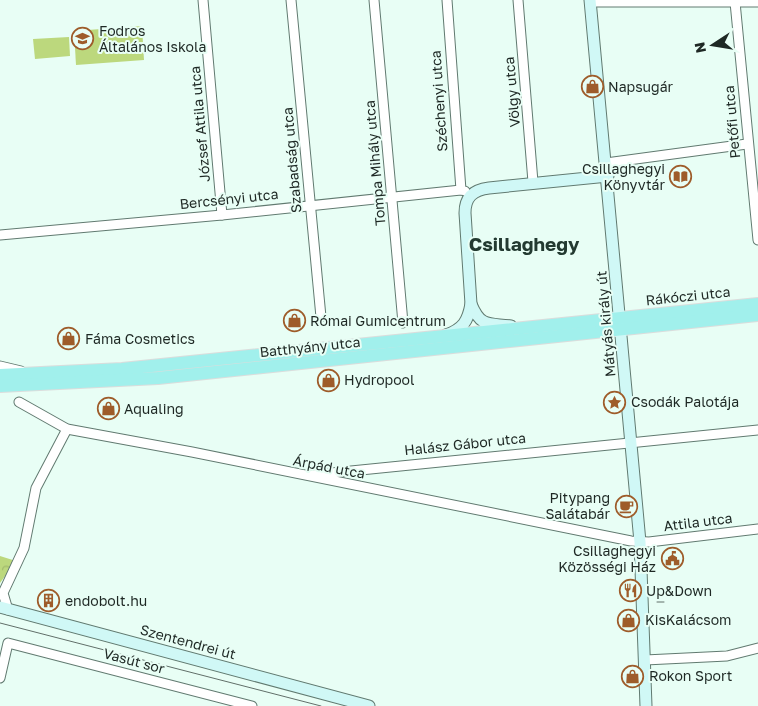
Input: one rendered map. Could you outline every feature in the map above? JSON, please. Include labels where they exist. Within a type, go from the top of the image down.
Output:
[{"type":"main road","name":"Rákóczi utca","points":[[621,324],[758,304]]},
{"type":"main road","name":"Rákóczi utca","points":[[621,324],[758,316]]},
{"type":"main road","name":"Batthyány utca","points":[[0,375],[131,368],[522,328],[621,324]]},
{"type":"main road","name":"Batthyány utca","points":[[0,386],[158,378],[621,324]]},
{"type":"street","name":"József Attila utca","points":[[204,0],[222,215]]},
{"type":"street","name":"Szabadság utca","points":[[292,0],[309,206],[321,317]]},
{"type":"street","name":"Tompa Mihály utca","points":[[374,0],[404,323]]},
{"type":"street","name":"Széchenyi utca","points":[[440,337],[455,332],[466,323],[471,304],[465,213],[469,191],[447,0]]},
{"type":"street","name":"Völgy utca","points":[[518,0],[533,182]]},
{"type":"street","points":[[590,1],[694,0],[758,2]]},
{"type":"street","name":"Mátyás király út","points":[[590,1],[632,441],[640,542],[646,706]]},
{"type":"street","name":"Petőfi utca","points":[[735,2],[747,144],[758,240]]},
{"type":"street","points":[[606,163],[747,144]]},
{"type":"street","name":"Bercsényi utca","points":[[0,235],[222,215],[469,191],[533,182],[608,176]]},
{"type":"street","points":[[471,304],[479,320],[486,324],[522,328]]},
{"type":"street","points":[[0,366],[30,374]]},
{"type":"street","name":"Árpád utca","points":[[19,402],[67,429],[192,452],[351,486],[640,542]]},
{"type":"street","points":[[4,609],[3,593],[24,548],[36,488],[67,429]]},
{"type":"street","name":"Halász Gábor utca","points":[[302,476],[352,469],[668,437],[758,430]]},
{"type":"street","points":[[351,486],[352,469]]},
{"type":"street","name":"Attila utca","points":[[640,542],[758,529]]},
{"type":"street","name":"Szentendrei út","points":[[4,609],[368,706]]},
{"type":"street","name":"Vasút sor","points":[[0,678],[8,643],[252,706]]},
{"type":"street","points":[[645,660],[727,656],[758,648]]},
{"type":"green space","points":[[142,26],[144,60],[76,65],[74,31]]},
{"type":"green space","points":[[69,37],[70,56],[35,59],[33,39]]},
{"type":"green space","points":[[0,556],[16,561],[0,583]]},
{"type":"tram line","points":[[657,602],[664,602]]},
{"type":"tram line","points":[[0,623],[321,706]]},
{"type":"place","name":"Fodros Általános Iskola","points":[[83,39]]},
{"type":"place","name":"Napsugár","points":[[592,87]]},
{"type":"place","name":"Csillaghegyi Könyvtár","points":[[681,177]]},
{"type":"place","name":"Római Gumicentrum","points":[[294,321]]},
{"type":"place","name":"Fáma Cosmetics","points":[[69,339]]},
{"type":"place","name":"Hydropool","points":[[328,380]]},
{"type":"place","name":"Csodák Palotája","points":[[615,402]]},
{"type":"place","name":"Aqualing","points":[[108,409]]},
{"type":"place","name":"Pitypang Salátabár","points":[[626,506]]},
{"type":"place","name":"Csillaghegyi Közösségi Ház","points":[[672,559]]},
{"type":"place","name":"Up&Down","points":[[630,591]]},
{"type":"place","name":"endobolt.hu","points":[[49,601]]},
{"type":"place","name":"KisKalácsom","points":[[629,620]]},
{"type":"place","name":"Rokon Sport","points":[[633,676]]},
{"type":"district","name":"Csillaghegy","points":[[524,244]]}]
